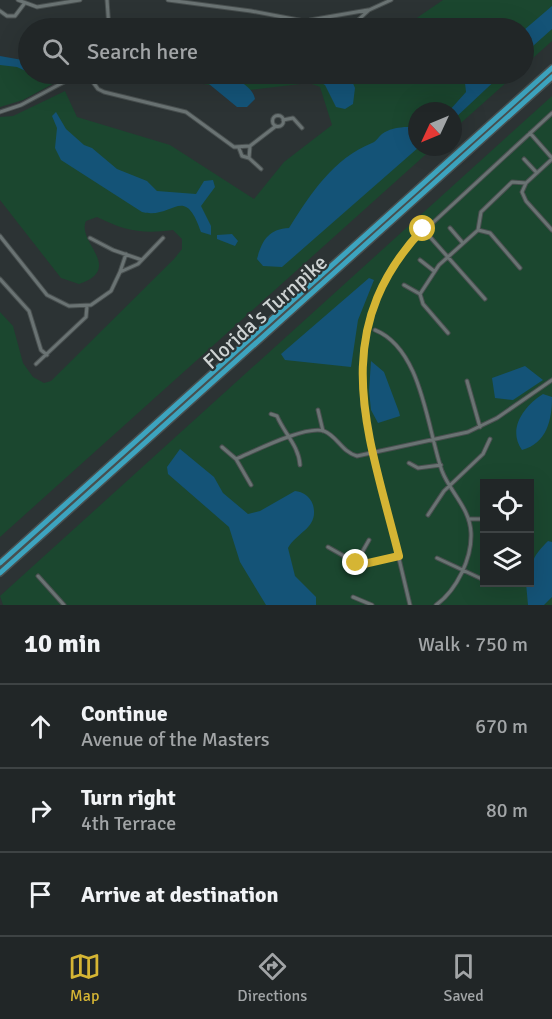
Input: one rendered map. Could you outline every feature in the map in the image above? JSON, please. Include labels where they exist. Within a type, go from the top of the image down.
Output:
[{"type":"highway","name":"Florida's Turnpike","points":[[0,563],[552,68]]},
{"type":"highway","name":"Florida's Turnpike","points":[[0,573],[552,77]]},
{"type":"street","points":[[18,0],[24,4],[43,6],[80,0]]},
{"type":"street","points":[[107,0],[108,18]]},
{"type":"street","points":[[168,0],[288,18]]},
{"type":"street","points":[[325,18],[369,10],[391,0]]},
{"type":"street","points":[[0,11],[7,16],[15,16],[24,4]]},
{"type":"street","points":[[360,18],[369,10]]},
{"type":"street","points":[[0,112],[21,105],[61,84]]},
{"type":"street","points":[[94,84],[104,92],[186,112],[225,143],[239,148],[250,146],[282,124],[284,120],[293,118],[303,128]]},
{"type":"street","points":[[410,605],[374,454],[362,389],[362,363],[367,328],[387,276],[404,250],[423,229],[552,113]]},
{"type":"street","points":[[276,126],[273,122],[274,117],[280,116],[284,120]]},
{"type":"street","points":[[530,133],[552,159],[526,183],[522,192],[524,199],[552,230]]},
{"type":"street","points":[[249,158],[250,146]]},
{"type":"street","points":[[239,148],[242,156],[249,158],[261,169]]},
{"type":"street","points":[[524,159],[537,173]]},
{"type":"street","points":[[420,294],[434,270],[462,242],[478,230],[479,214],[512,182],[526,183]]},
{"type":"street","points":[[450,228],[462,242]]},
{"type":"street","points":[[423,229],[485,299]]},
{"type":"street","points":[[478,230],[490,233],[520,268]]},
{"type":"street","points":[[0,236],[51,298],[69,306],[87,306],[108,294],[120,272],[126,254]]},
{"type":"street","points":[[90,238],[104,246],[142,260]]},
{"type":"street","points":[[120,272],[136,266],[163,238]]},
{"type":"street","points":[[420,260],[434,270]]},
{"type":"street","points":[[0,279],[30,311],[41,350],[47,355]]},
{"type":"street","points":[[404,285],[420,294],[423,304],[448,333]]},
{"type":"street","points":[[36,364],[86,317],[87,306]]},
{"type":"street","points":[[375,330],[389,338],[409,362],[441,465],[450,487],[469,519],[471,544],[463,570],[452,590],[436,605]]},
{"type":"street","points":[[318,410],[323,431],[350,453],[357,456],[374,454],[434,441],[480,427],[507,412],[552,380]]},
{"type":"street","points":[[467,381],[480,427]]},
{"type":"street","points":[[271,414],[277,416],[282,430],[290,437],[300,465]]},
{"type":"street","points":[[236,459],[290,437],[323,431]]},
{"type":"street","points":[[428,515],[441,495],[477,461],[490,439]]},
{"type":"street","points":[[222,447],[236,459],[251,485]]},
{"type":"street","points":[[409,463],[418,468],[441,465]]},
{"type":"street","points":[[469,519],[480,519]]},
{"type":"street","points":[[356,563],[369,540]]},
{"type":"street","points":[[328,547],[356,563],[364,564],[399,556]]},
{"type":"street","points":[[437,558],[480,578]]},
{"type":"street","points":[[38,576],[64,605]]},
{"type":"street","points":[[353,597],[372,605]]},
{"type":"green space","points":[[443,0],[552,0],[552,41],[534,57],[534,18],[417,18]]},
{"type":"green space","points":[[0,60],[18,63],[18,84],[53,84],[23,100],[0,107]]},
{"type":"green space","points":[[204,84],[300,84],[240,91]]},
{"type":"green space","points":[[312,84],[505,84],[462,122],[462,102],[408,102],[408,156],[424,156],[0,537],[0,312],[13,326],[23,363],[33,377],[44,383],[51,381],[174,259],[182,249],[182,239],[173,230],[152,232],[134,230],[97,217],[86,221],[85,229],[99,263],[98,270],[92,278],[79,284],[61,278],[0,200],[0,117],[13,116],[65,91],[77,117],[170,145],[254,199],[284,162],[332,125],[320,87]]},
{"type":"green space","points":[[552,96],[552,605],[3,605],[0,596]]},
{"type":"water","points":[[552,6],[552,29],[534,45],[534,21]]},
{"type":"water","points":[[0,56],[18,59],[18,67],[0,65]]},
{"type":"water","points":[[209,84],[244,84],[248,87],[255,99],[247,107],[237,107]]},
{"type":"water","points":[[323,84],[353,84],[353,104],[345,109],[336,107]]},
{"type":"water","points":[[465,84],[491,84],[462,112],[462,102],[457,102],[466,92]]},
{"type":"water","points":[[56,112],[66,129],[84,145],[92,148],[117,169],[147,181],[157,191],[196,194],[204,181],[213,180],[215,187],[201,206],[211,226],[211,235],[201,232],[195,217],[189,209],[183,206],[153,213],[142,212],[61,160],[55,148],[57,128],[52,116]]},
{"type":"water","points":[[408,127],[409,156],[282,267],[263,266],[257,259],[267,237],[271,233],[289,228],[324,178],[334,168],[385,132]]},
{"type":"water","points":[[232,234],[238,241],[235,246],[217,239],[217,235]]},
{"type":"water","points":[[369,278],[374,280],[358,320],[351,367],[285,360],[281,354]]},
{"type":"water","points":[[371,361],[384,372],[400,416],[378,423],[371,410],[369,391]]},
{"type":"water","points":[[525,366],[543,380],[513,400],[495,398],[492,378]]},
{"type":"water","points":[[543,394],[552,397],[551,414],[546,430],[537,442],[522,450],[516,434],[517,426],[524,411]]},
{"type":"water","points":[[180,449],[214,477],[223,493],[248,514],[260,511],[295,491],[308,497],[313,505],[313,519],[288,548],[295,576],[316,597],[316,605],[266,605],[240,562],[229,527],[168,474],[167,467]]},
{"type":"water","points":[[548,541],[552,542],[552,597],[544,605],[528,605],[526,587],[534,587],[534,559]]},
{"type":"route","points":[[356,563],[364,564],[399,556],[366,419],[362,389],[362,363],[367,328],[381,288],[404,250],[423,229]]}]
